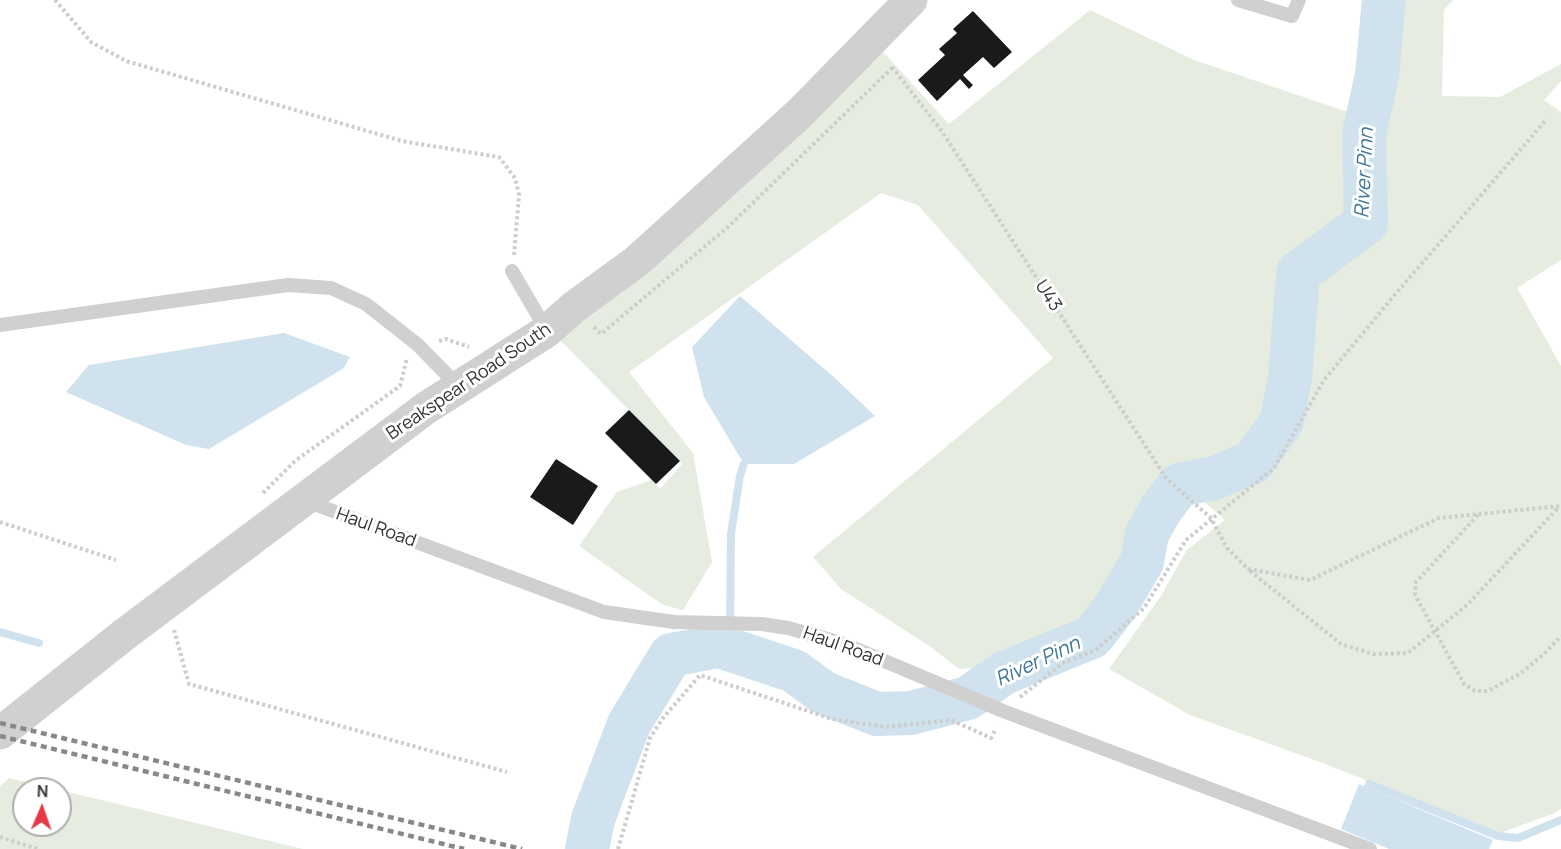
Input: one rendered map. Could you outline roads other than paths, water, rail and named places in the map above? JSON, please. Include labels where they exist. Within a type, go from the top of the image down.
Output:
[{"type":"street","name":"Breakspear Road South","points":[[0,733],[302,500],[426,408],[547,331],[574,307],[637,261],[799,114],[911,0]]},
{"type":"lane","points":[[1238,0],[1292,16],[1299,0]]},
{"type":"lane","points":[[512,271],[547,331]]},
{"type":"lane","points":[[0,325],[288,285],[331,288],[374,310],[418,345],[459,387]]},
{"type":"lane","name":"Haul Road","points":[[302,500],[604,612],[674,622],[762,624],[789,628],[842,643],[975,700],[1370,849]]},
{"type":"water","points":[[740,296],[875,416],[794,464],[744,464],[704,397],[692,347]]},
{"type":"water","points":[[284,333],[350,357],[344,368],[209,449],[186,445],[66,392],[89,365]]},
{"type":"water","points":[[1359,784],[1493,840],[1489,849],[1389,849],[1341,829]]},
{"type":"waterway","name":"River Pinn","points":[[587,849],[593,819],[629,724],[671,655],[719,646],[794,671],[824,693],[877,714],[911,713],[968,698],[1004,673],[1092,637],[1116,606],[1142,562],[1147,534],[1161,509],[1179,485],[1214,478],[1253,462],[1281,423],[1290,379],[1298,273],[1366,223],[1364,134],[1377,76],[1384,0]]},
{"type":"waterway","points":[[719,646],[730,632],[731,534],[744,464]]},
{"type":"waterway","points":[[0,632],[39,643]]},
{"type":"waterway","points":[[1368,788],[1369,784],[1498,836],[1518,838],[1561,820]]},
{"type":"railway","points":[[0,723],[522,849]]},
{"type":"railway","points":[[0,736],[464,849]]}]
